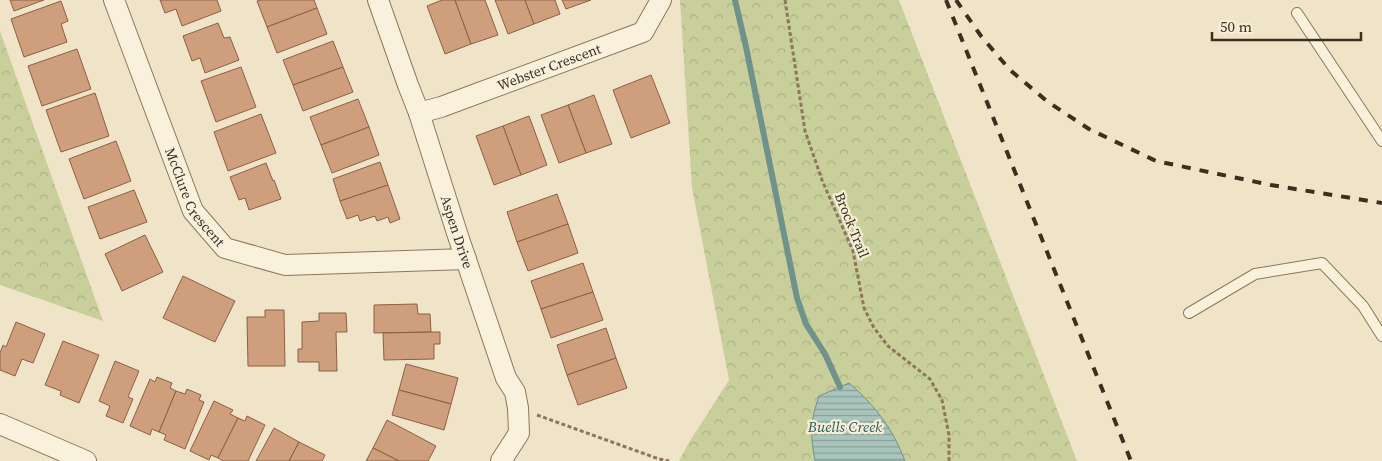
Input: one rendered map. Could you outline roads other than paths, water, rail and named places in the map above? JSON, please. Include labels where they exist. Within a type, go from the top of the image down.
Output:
[{"type":"street","name":"McClure Crescent","points":[[114,0],[192,211],[225,248],[286,265],[466,258]]},
{"type":"street","name":"Aspen Drive","points":[[378,0],[419,113],[506,378],[515,392],[519,433],[500,461]]},
{"type":"street","name":"Webster Crescent","points":[[419,113],[441,107],[643,32],[661,0]]},
{"type":"street","points":[[0,424],[86,461]]},
{"type":"lane","points":[[1297,13],[1382,141]]},
{"type":"lane","points":[[1189,313],[1255,274],[1322,263],[1363,306],[1382,336]]},
{"type":"water","name":"Buells Creek","points":[[849,383],[882,418],[895,438],[905,461],[815,461],[812,428],[819,396]]},
{"type":"waterway","points":[[735,0],[797,298],[806,324],[825,354],[840,387]]},
{"type":"railway","points":[[946,0],[1131,461]]},
{"type":"railway","points":[[956,0],[981,36],[1010,70],[1048,102],[1089,129],[1156,161],[1271,185],[1382,203]]}]
